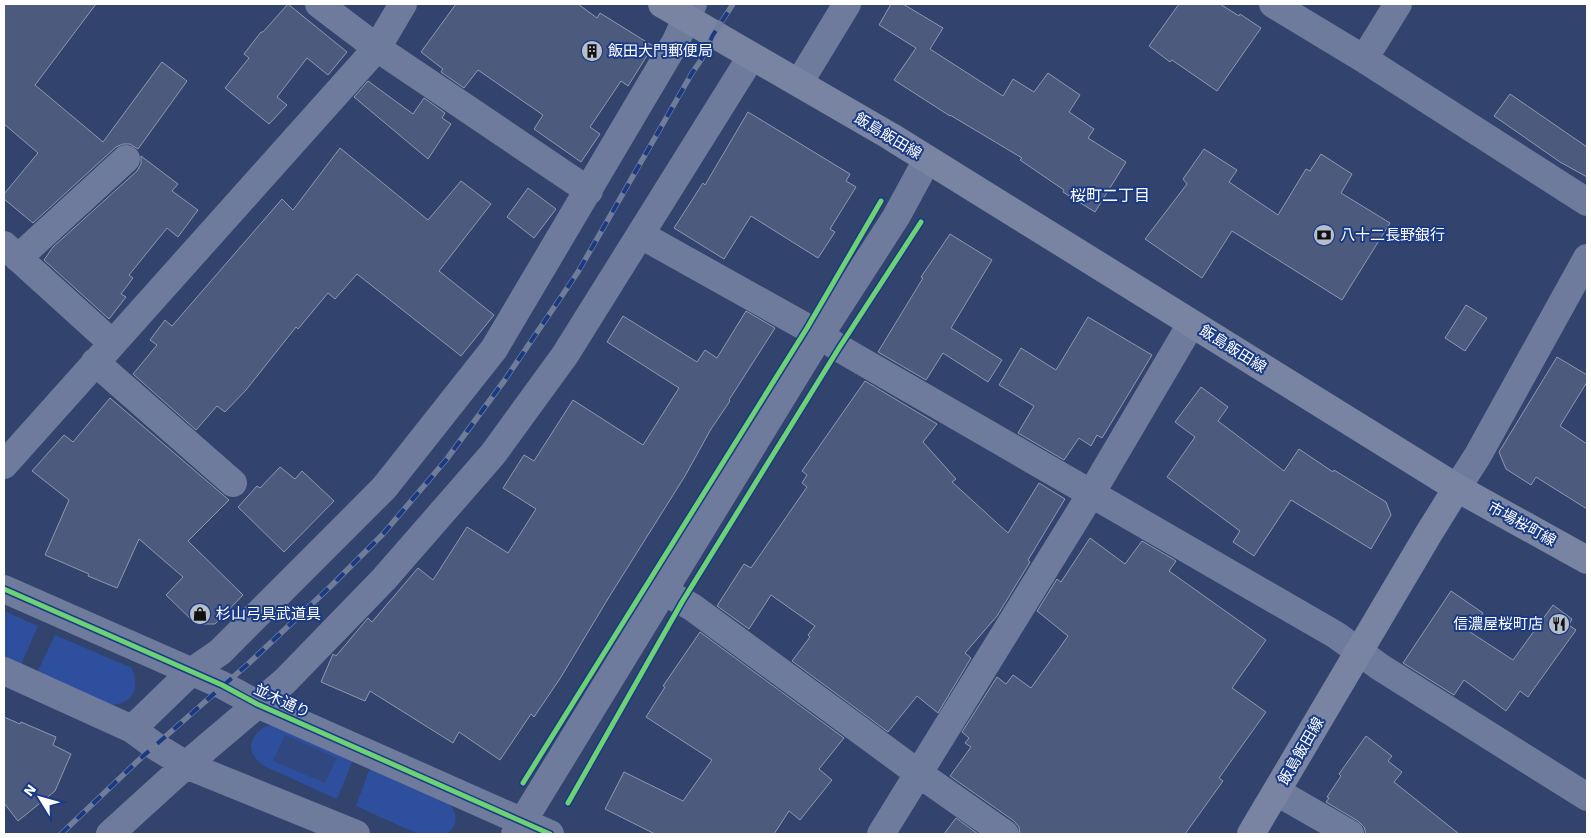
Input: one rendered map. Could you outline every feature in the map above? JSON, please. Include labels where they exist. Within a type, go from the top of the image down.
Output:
[{"type":"main road","name":"飯島飯田線","points":[[662,4],[689,11],[751,57],[890,136],[1458,488],[1429,533],[1251,834]]},
{"type":"main road","name":"市場桜町線","points":[[1458,488],[1587,560]]},
{"type":"street","points":[[319,4],[377,48],[589,190]]},
{"type":"street","points":[[4,465],[377,48],[403,4]]},
{"type":"street","points":[[799,84],[847,4]]},
{"type":"street","points":[[1273,4],[1364,59],[1587,202]]},
{"type":"street","points":[[1364,59],[1398,4]]},
{"type":"street","points":[[132,729],[191,672],[220,652],[384,488],[494,349],[675,43],[689,11]]},
{"type":"street","points":[[110,834],[186,765],[286,681],[384,579],[493,454],[565,355],[751,57]]},
{"type":"street","points":[[126,159],[11,251],[103,353],[233,483]]},
{"type":"street","points":[[519,828],[820,335],[896,217],[927,160]]},
{"type":"street","points":[[641,235],[820,335],[839,348],[1336,636],[1587,797]]},
{"type":"street","points":[[1458,488],[1587,258]]},
{"type":"street","points":[[881,834],[1091,494],[1192,324]]},
{"type":"street","name":"並木通り","points":[[4,589],[222,685],[257,704],[519,828],[550,834]]},
{"type":"street","points":[[663,591],[692,607],[918,773],[1006,834]]},
{"type":"street","points":[[4,671],[132,729],[186,765],[356,834]]},
{"type":"street","points":[[1277,792],[1350,834]]},
{"type":"shaded area","points":[[4,611],[38,626],[21,665],[4,657]]},
{"type":"shaded area","points":[[55,635],[132,668],[135,688],[130,697],[126,701],[112,705],[37,673]]},
{"type":"shaded area","points":[[266,726],[278,726],[353,760],[337,799],[264,766],[258,761],[252,751],[252,741],[255,735]]},
{"type":"shaded area","points":[[285,735],[337,758],[325,783],[273,761]]},
{"type":"shaded area","points":[[370,768],[446,799],[456,816],[451,830],[447,834],[418,834],[356,806]]},
{"type":"building","points":[[4,4],[96,4],[35,85],[103,142],[162,62],[187,81],[138,149],[130,144],[116,147],[33,223],[4,199],[4,194],[38,153],[4,124]]},
{"type":"building","points":[[288,4],[347,52],[328,75],[307,58],[277,97],[287,105],[269,124],[225,88],[249,58],[244,54],[261,32]]},
{"type":"building","points":[[456,4],[578,4],[597,18],[600,13],[653,46],[628,86],[621,81],[590,127],[600,134],[581,162],[534,129],[543,115],[478,70],[464,88],[441,72],[443,69],[421,52]]},
{"type":"building","points":[[891,4],[903,4],[943,28],[930,49],[1003,96],[1013,79],[1034,92],[1048,73],[1080,95],[1069,112],[1094,129],[1088,138],[1126,162],[1095,212],[1063,192],[1064,190],[1020,160],[1022,158],[950,116],[894,80],[916,48],[879,25]]},
{"type":"building","points":[[1179,4],[1220,4],[1261,28],[1217,91],[1172,60],[1170,62],[1149,46]]},
{"type":"building","points":[[368,81],[413,114],[424,98],[445,113],[442,118],[451,124],[428,159],[354,97]]},
{"type":"building","points":[[1510,94],[1587,147],[1587,177],[1560,162],[1494,116]]},
{"type":"building","points":[[748,112],[850,174],[846,181],[856,187],[830,229],[835,232],[818,258],[751,216],[724,259],[674,228],[703,183],[705,185]]},
{"type":"building","points":[[340,148],[428,220],[461,181],[491,204],[439,271],[494,315],[461,356],[357,274],[335,299],[328,293],[298,329],[296,327],[246,390],[225,412],[217,406],[196,430],[133,374],[157,345],[150,340],[165,320],[172,326],[282,199],[293,210]]},
{"type":"building","points":[[1204,149],[1237,170],[1229,182],[1278,215],[1306,169],[1310,171],[1321,154],[1352,174],[1341,193],[1390,223],[1342,300],[1232,231],[1202,278],[1145,239],[1187,184],[1183,179]]},
{"type":"building","points":[[141,156],[178,184],[172,191],[198,210],[178,237],[167,228],[129,275],[133,278],[121,294],[126,297],[109,319],[44,260],[53,247],[137,171],[141,164]]},
{"type":"building","points":[[528,188],[556,209],[534,238],[507,217]]},
{"type":"building","points":[[950,234],[992,260],[951,328],[1002,360],[988,382],[943,353],[926,380],[878,352],[923,278],[921,277]]},
{"type":"building","points":[[1466,305],[1487,318],[1465,351],[1445,338]]},
{"type":"building","points":[[746,311],[775,328],[711,429],[685,476],[561,677],[534,717],[531,714],[500,760],[459,732],[453,743],[370,691],[365,701],[321,682],[333,654],[336,656],[368,618],[372,622],[418,568],[433,580],[467,527],[508,553],[536,509],[503,488],[524,455],[534,461],[573,400],[643,445],[679,388],[607,342],[623,316],[697,362],[705,350],[717,358]]},
{"type":"building","points":[[1088,317],[1152,355],[1102,438],[1097,435],[1091,446],[1079,438],[1064,460],[1018,433],[1034,406],[999,385],[1021,348],[1056,370]]},
{"type":"building","points":[[1557,357],[1587,375],[1587,382],[1560,426],[1587,444],[1587,509],[1536,477],[1531,485],[1506,469],[1499,452]]},
{"type":"building","points":[[865,381],[937,424],[923,442],[956,479],[952,482],[1008,533],[1039,483],[1065,499],[997,616],[965,653],[971,658],[938,713],[917,696],[888,732],[792,661],[810,637],[808,635],[815,626],[771,595],[749,629],[717,606],[744,564],[751,568],[807,487],[802,483],[807,475],[802,471]]},
{"type":"building","points":[[1201,387],[1228,407],[1218,421],[1284,471],[1299,449],[1333,472],[1334,470],[1386,502],[1391,515],[1371,549],[1291,500],[1254,556],[1233,542],[1240,531],[1167,477],[1195,437],[1175,422]]},
{"type":"building","points":[[110,398],[229,500],[188,541],[243,595],[215,624],[196,624],[166,595],[183,577],[139,539],[117,588],[45,555],[69,500],[32,471],[64,435],[73,442]]},
{"type":"building","points":[[280,467],[295,479],[302,471],[334,501],[284,552],[238,507],[257,486],[260,488]]},
{"type":"building","points":[[1090,538],[1125,564],[1142,541],[1176,561],[1169,571],[1266,640],[1232,688],[1266,712],[1219,778],[1223,781],[1185,834],[1020,834],[1019,827],[1014,821],[950,776],[971,747],[965,743],[969,738],[962,732],[997,677],[1006,684],[1013,675],[1031,688],[1068,636],[1037,611],[1057,579],[1061,582]]},
{"type":"building","points":[[1451,591],[1483,613],[1470,632],[1513,660],[1553,605],[1572,619],[1569,625],[1576,630],[1528,697],[1520,691],[1506,711],[1464,680],[1454,695],[1403,663]]},
{"type":"building","points":[[700,632],[844,738],[819,769],[832,780],[800,820],[789,811],[774,834],[655,834],[605,809],[624,772],[683,801],[712,760],[646,717],[665,687],[663,686]]},
{"type":"building","points":[[4,717],[56,737],[53,745],[71,754],[55,791],[18,821],[4,803]]},
{"type":"building","points":[[1366,736],[1392,756],[1388,761],[1402,772],[1394,782],[1459,834],[1366,834],[1364,827],[1358,821],[1326,802],[1329,798],[1327,797],[1341,776],[1339,774]]},
{"type":"building","points":[[956,818],[978,834],[944,834]]},
{"type":"railway","points":[[61,834],[142,757],[248,664],[331,586],[383,534],[446,460],[504,381],[578,272],[701,60],[713,35],[733,4]]},
{"type":"cycle path","points":[[523,783],[807,328],[881,201]]},
{"type":"cycle path","points":[[568,803],[682,602],[839,348],[921,222]]},
{"type":"cycle path","points":[[4,589],[222,685],[257,704],[550,834]]},
{"type":"place","name":"飯田大門郵便局","points":[[592,51]]},
{"type":"place","name":"八十二長野銀行","points":[[1324,235]]},
{"type":"place","name":"杉山弓具武道具","points":[[200,614]]},
{"type":"place","name":"信濃屋桜町店","points":[[1559,624]]},
{"type":"district","name":"桜町二丁目","points":[[1110,195]]}]
